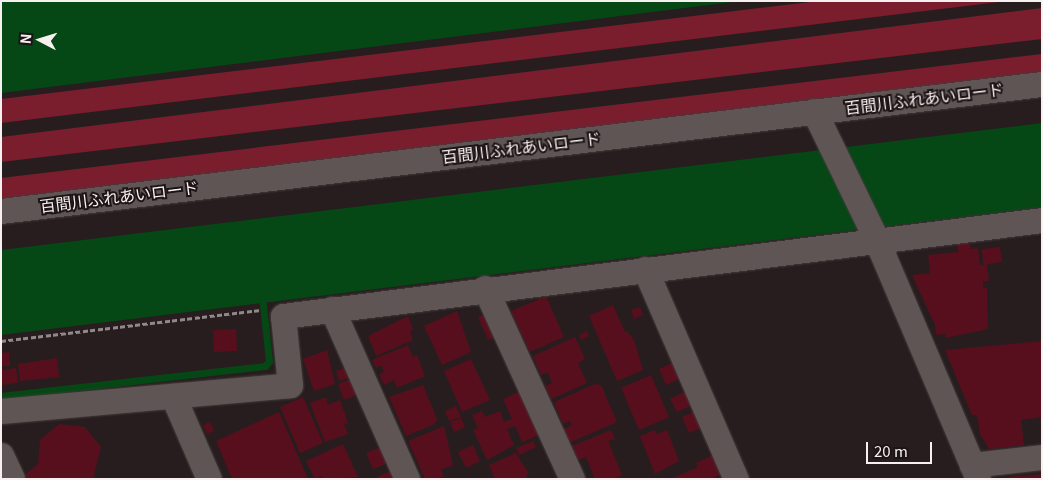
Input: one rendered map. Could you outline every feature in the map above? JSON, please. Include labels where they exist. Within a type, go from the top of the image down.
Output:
[{"type":"street","name":"百間川ふれあいロード","points":[[1,211],[1042,84]]},
{"type":"street","points":[[814,111],[873,233],[975,472],[1042,457]]},
{"type":"street","points":[[1,411],[290,385],[282,316],[485,288],[644,269],[873,233],[1042,220]]},
{"type":"street","points":[[644,269],[736,479]]},
{"type":"street","points":[[485,288],[572,479]]},
{"type":"street","points":[[332,309],[407,479]]},
{"type":"street","points":[[173,396],[209,479]]},
{"type":"street","points":[[1,455],[12,479]]},
{"type":"path","points":[[1,341],[256,310]]},
{"type":"shaded area","points":[[1,1],[740,1],[1,93]]},
{"type":"shaded area","points":[[819,1],[1007,1],[1,123],[1,99]]},
{"type":"shaded area","points":[[1042,8],[1042,39],[1,162],[1,137]]},
{"type":"shaded area","points":[[1042,54],[1042,77],[1,201],[1,178]]},
{"type":"shaded area","points":[[1042,123],[1042,207],[1,335],[1,250]]},
{"type":"building","points":[[970,243],[971,249],[978,248],[980,265],[983,265],[982,249],[1000,247],[1002,262],[987,264],[989,281],[983,281],[983,288],[987,288],[988,329],[946,338],[945,334],[936,335],[935,325],[912,275],[930,273],[928,255],[958,252],[957,244]]},
{"type":"building","points":[[546,296],[564,337],[530,352],[511,311]]},
{"type":"building","points":[[613,305],[625,332],[627,331],[634,340],[643,370],[617,381],[589,316]]},
{"type":"building","points":[[640,307],[643,315],[634,319],[631,310]]},
{"type":"building","points":[[457,311],[471,352],[442,365],[424,326]]},
{"type":"building","points":[[486,314],[496,337],[488,340],[478,317]]},
{"type":"building","points":[[408,316],[413,329],[410,331],[413,340],[376,356],[368,336]]},
{"type":"building","points":[[236,329],[237,351],[214,352],[213,330]]},
{"type":"building","points":[[587,331],[589,336],[581,340],[579,335]]},
{"type":"building","points":[[575,337],[585,359],[578,363],[587,383],[551,399],[545,386],[552,383],[548,372],[541,375],[533,356]]},
{"type":"building","points":[[1042,341],[1042,417],[1021,420],[1024,445],[989,449],[980,434],[977,415],[972,415],[945,350]]},
{"type":"building","points":[[408,345],[413,357],[417,355],[425,376],[397,388],[394,380],[384,385],[379,374],[384,372],[381,365],[376,368],[372,360]]},
{"type":"building","points":[[327,350],[335,384],[314,391],[303,359]]},
{"type":"building","points":[[9,352],[10,366],[2,366],[3,370],[16,368],[18,383],[1,385],[1,353]]},
{"type":"building","points":[[57,358],[59,377],[20,381],[18,364]]},
{"type":"building","points":[[471,359],[490,400],[462,412],[444,371]]},
{"type":"building","points":[[674,362],[682,378],[666,385],[659,369]]},
{"type":"building","points":[[347,367],[351,377],[339,381],[336,371]]},
{"type":"building","points":[[651,375],[669,417],[639,430],[621,388]]},
{"type":"building","points":[[351,379],[357,395],[344,400],[338,384]]},
{"type":"building","points":[[595,384],[601,385],[617,422],[569,443],[563,429],[572,425],[570,421],[563,424],[554,402]]},
{"type":"building","points":[[423,385],[437,419],[435,424],[406,436],[389,397]]},
{"type":"building","points":[[520,391],[539,435],[522,442],[515,426],[507,429],[514,445],[487,460],[473,430],[478,428],[472,415],[482,411],[485,417],[500,411],[504,422],[512,419],[503,399]]},
{"type":"building","points":[[686,391],[693,405],[677,412],[670,399]]},
{"type":"building","points":[[303,397],[323,443],[300,453],[280,407]]},
{"type":"building","points":[[326,397],[328,405],[340,400],[348,423],[344,424],[348,434],[325,442],[310,403]]},
{"type":"building","points":[[456,406],[461,417],[449,421],[445,411]]},
{"type":"building","points":[[695,411],[703,427],[689,433],[682,417]]},
{"type":"building","points":[[279,412],[308,479],[232,479],[216,441]]},
{"type":"building","points":[[461,418],[465,427],[454,432],[450,422]]},
{"type":"building","points":[[210,422],[214,431],[207,434],[203,425]]},
{"type":"building","points":[[59,424],[85,427],[101,447],[93,479],[28,479],[25,475],[38,464],[40,440]]},
{"type":"building","points":[[444,426],[453,465],[441,470],[444,477],[425,479],[408,441]]},
{"type":"building","points":[[611,430],[615,439],[608,441],[622,475],[614,479],[595,479],[586,457],[578,460],[572,446]]},
{"type":"building","points":[[655,430],[657,434],[667,430],[679,461],[655,474],[640,436]]},
{"type":"building","points":[[533,441],[536,447],[519,455],[516,448]]},
{"type":"building","points":[[343,444],[358,477],[323,479],[322,476],[315,479],[306,461]]},
{"type":"building","points":[[473,445],[480,461],[466,468],[458,452]]},
{"type":"building","points":[[383,446],[390,462],[373,469],[366,453]]},
{"type":"building","points":[[516,453],[529,474],[526,476],[527,479],[495,479],[489,465]]},
{"type":"building","points":[[715,454],[723,473],[710,479],[670,479],[698,467],[696,463]]},
{"type":"building","points":[[391,471],[394,479],[377,479],[377,477]]},
{"type":"building","points":[[1042,474],[1042,479],[1007,479],[1007,477]]},
{"type":"waterway","points":[[1,396],[265,366],[269,361],[262,296]]}]
